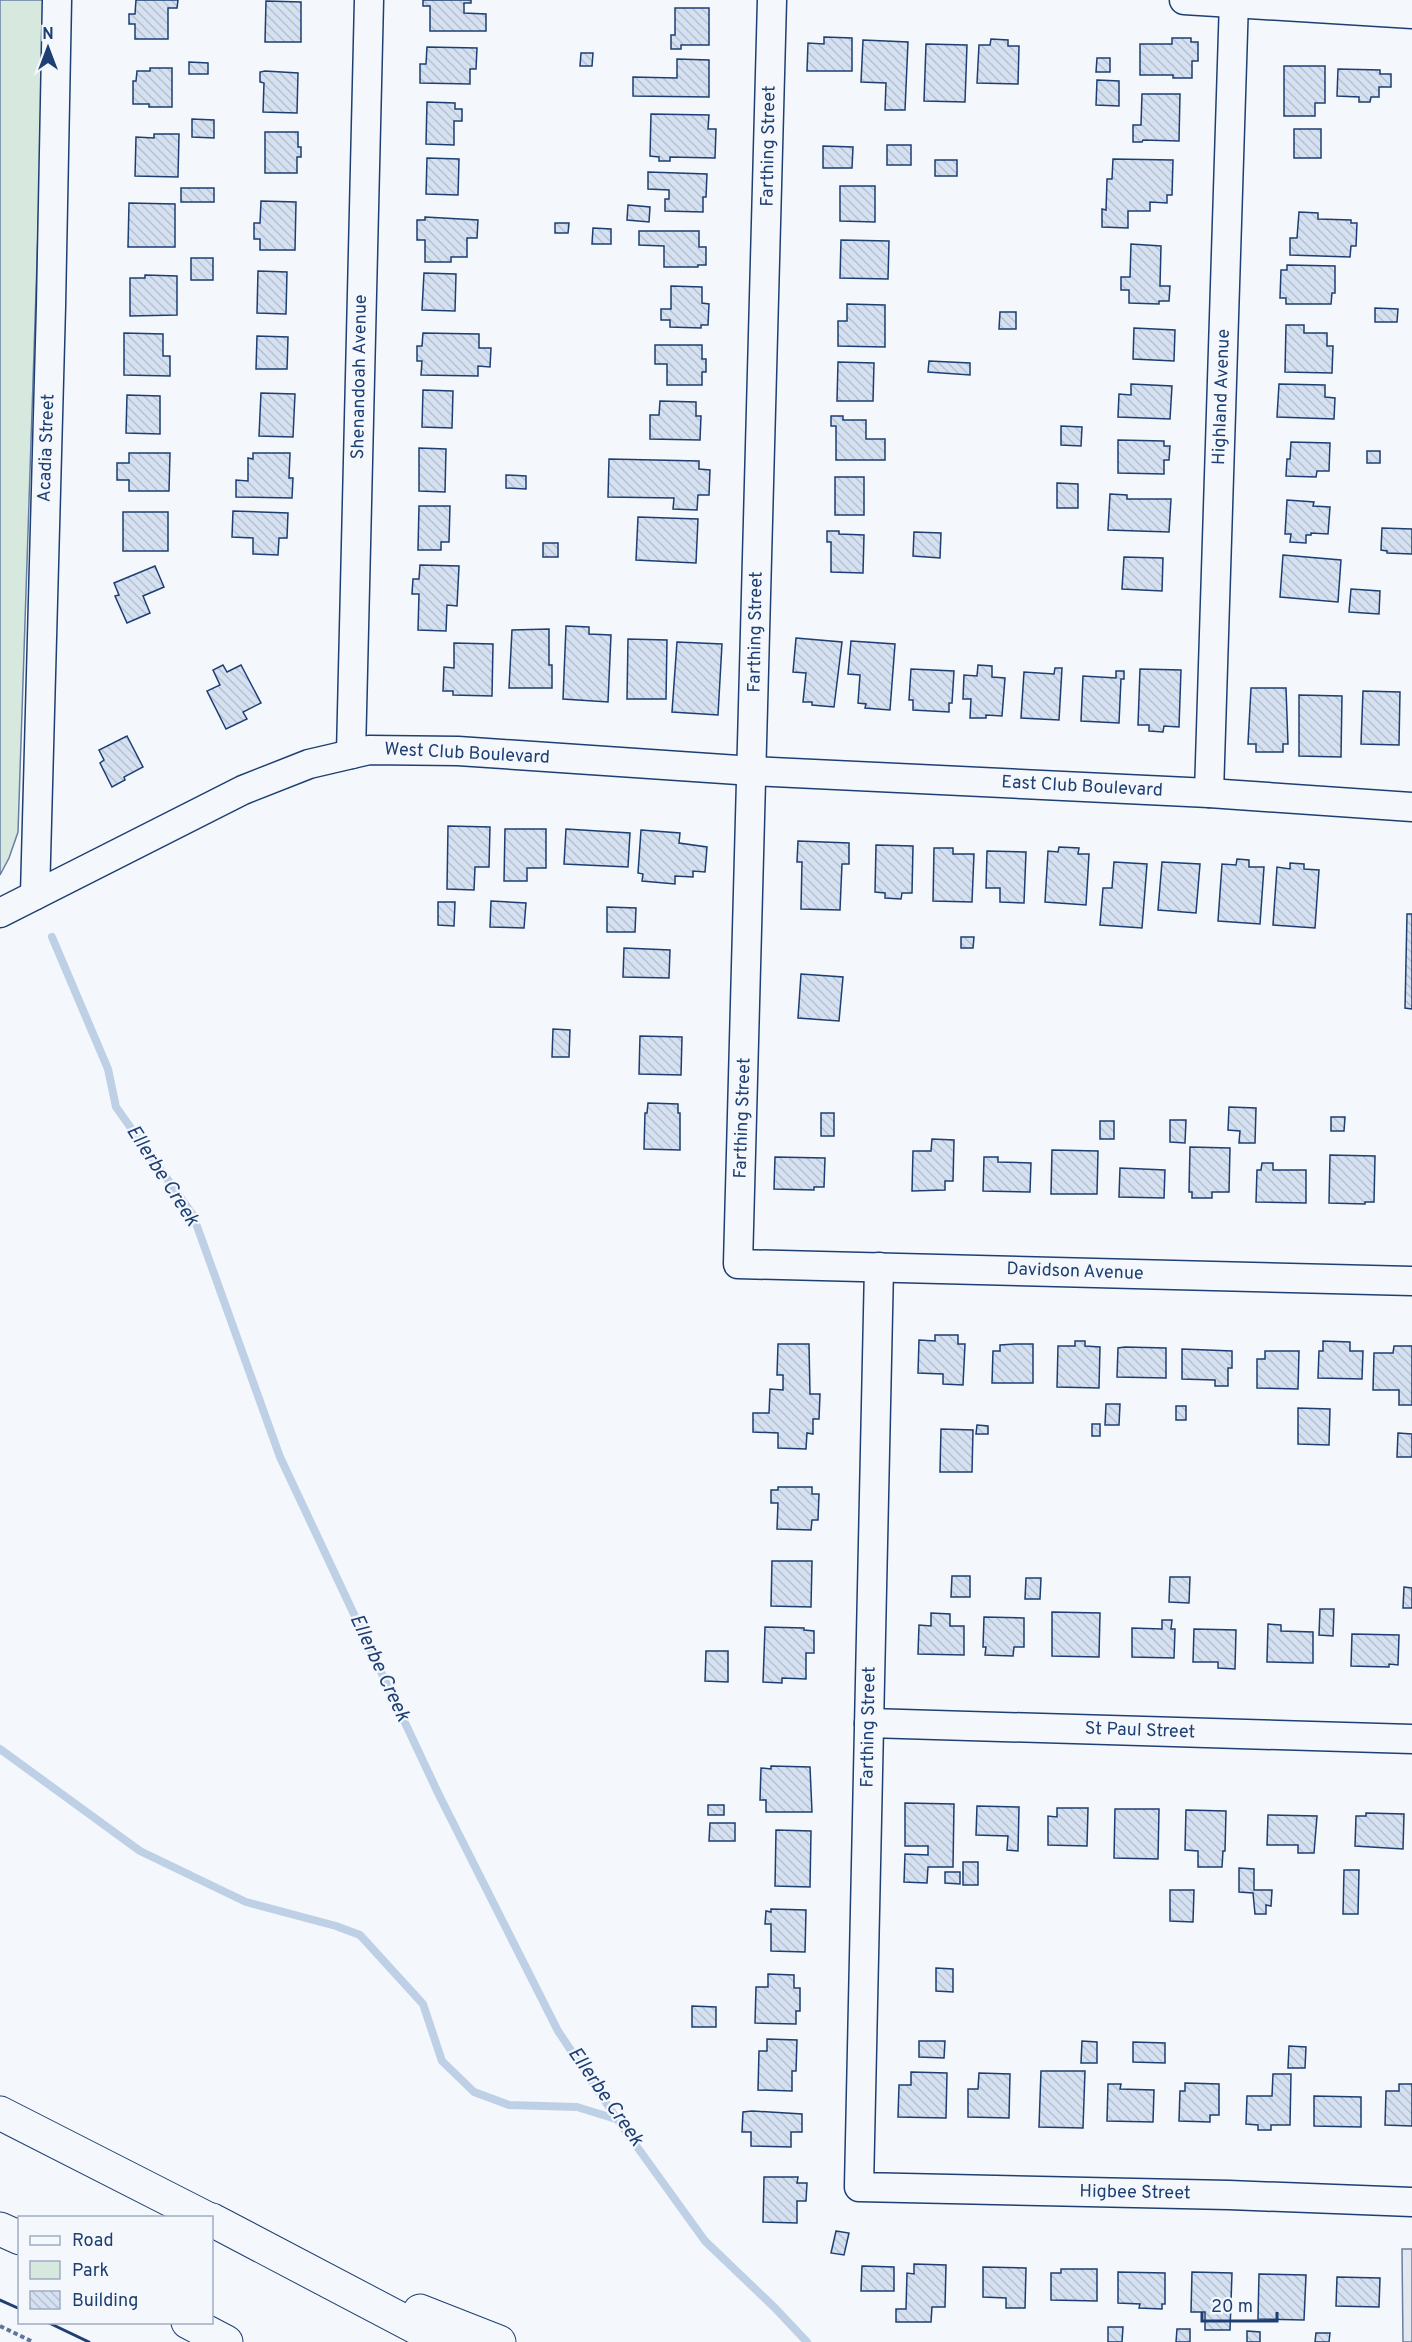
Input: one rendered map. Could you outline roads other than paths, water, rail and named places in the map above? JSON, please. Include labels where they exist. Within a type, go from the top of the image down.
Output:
[{"type":"highway","points":[[0,2113],[204,2216]]},
{"type":"highway","points":[[213,2221],[444,2342]]},
{"type":"highway","points":[[0,2229],[18,2237]]},
{"type":"highway","points":[[284,2257],[499,2342]]},
{"type":"highway","points":[[192,2324],[226,2342]]},
{"type":"street","name":"Acadia Street","points":[[35,895],[52,294],[57,0]]},
{"type":"street","name":"Shenandoah Avenue","points":[[351,754],[369,0]]},
{"type":"street","name":"Farthing Street","points":[[738,1264],[772,0]]},
{"type":"street","points":[[1184,0],[1412,14]]},
{"type":"street","name":"Highland Avenue","points":[[1209,794],[1234,2]]},
{"type":"street","name":"West Club Boulevard","points":[[0,913],[243,790],[309,764],[351,754],[392,749],[458,751],[753,771]]},
{"type":"street","name":"East Club Boulevard","points":[[753,771],[1209,794],[1412,807]]},
{"type":"street","name":"Davidson Avenue","points":[[738,1264],[1412,1281]]},
{"type":"street","name":"Farthing Street","points":[[859,2187],[879,1267]]},
{"type":"street","name":"St Paul Street","points":[[869,1723],[1412,1739]]},
{"type":"street","name":"Higbee Street","points":[[859,2187],[1229,2195],[1412,2202]]},
{"type":"waterway","name":"Ellerbe Creek","points":[[52,937],[108,1069],[116,1107],[193,1215],[280,1457],[439,1795],[558,2031],[617,2119],[705,2241],[807,2342]]},
{"type":"waterway","points":[[0,1749],[140,1851],[246,1902],[336,1926],[360,1935],[423,2004],[442,2061],[474,2092],[509,2105],[577,2107],[616,2119]]}]
